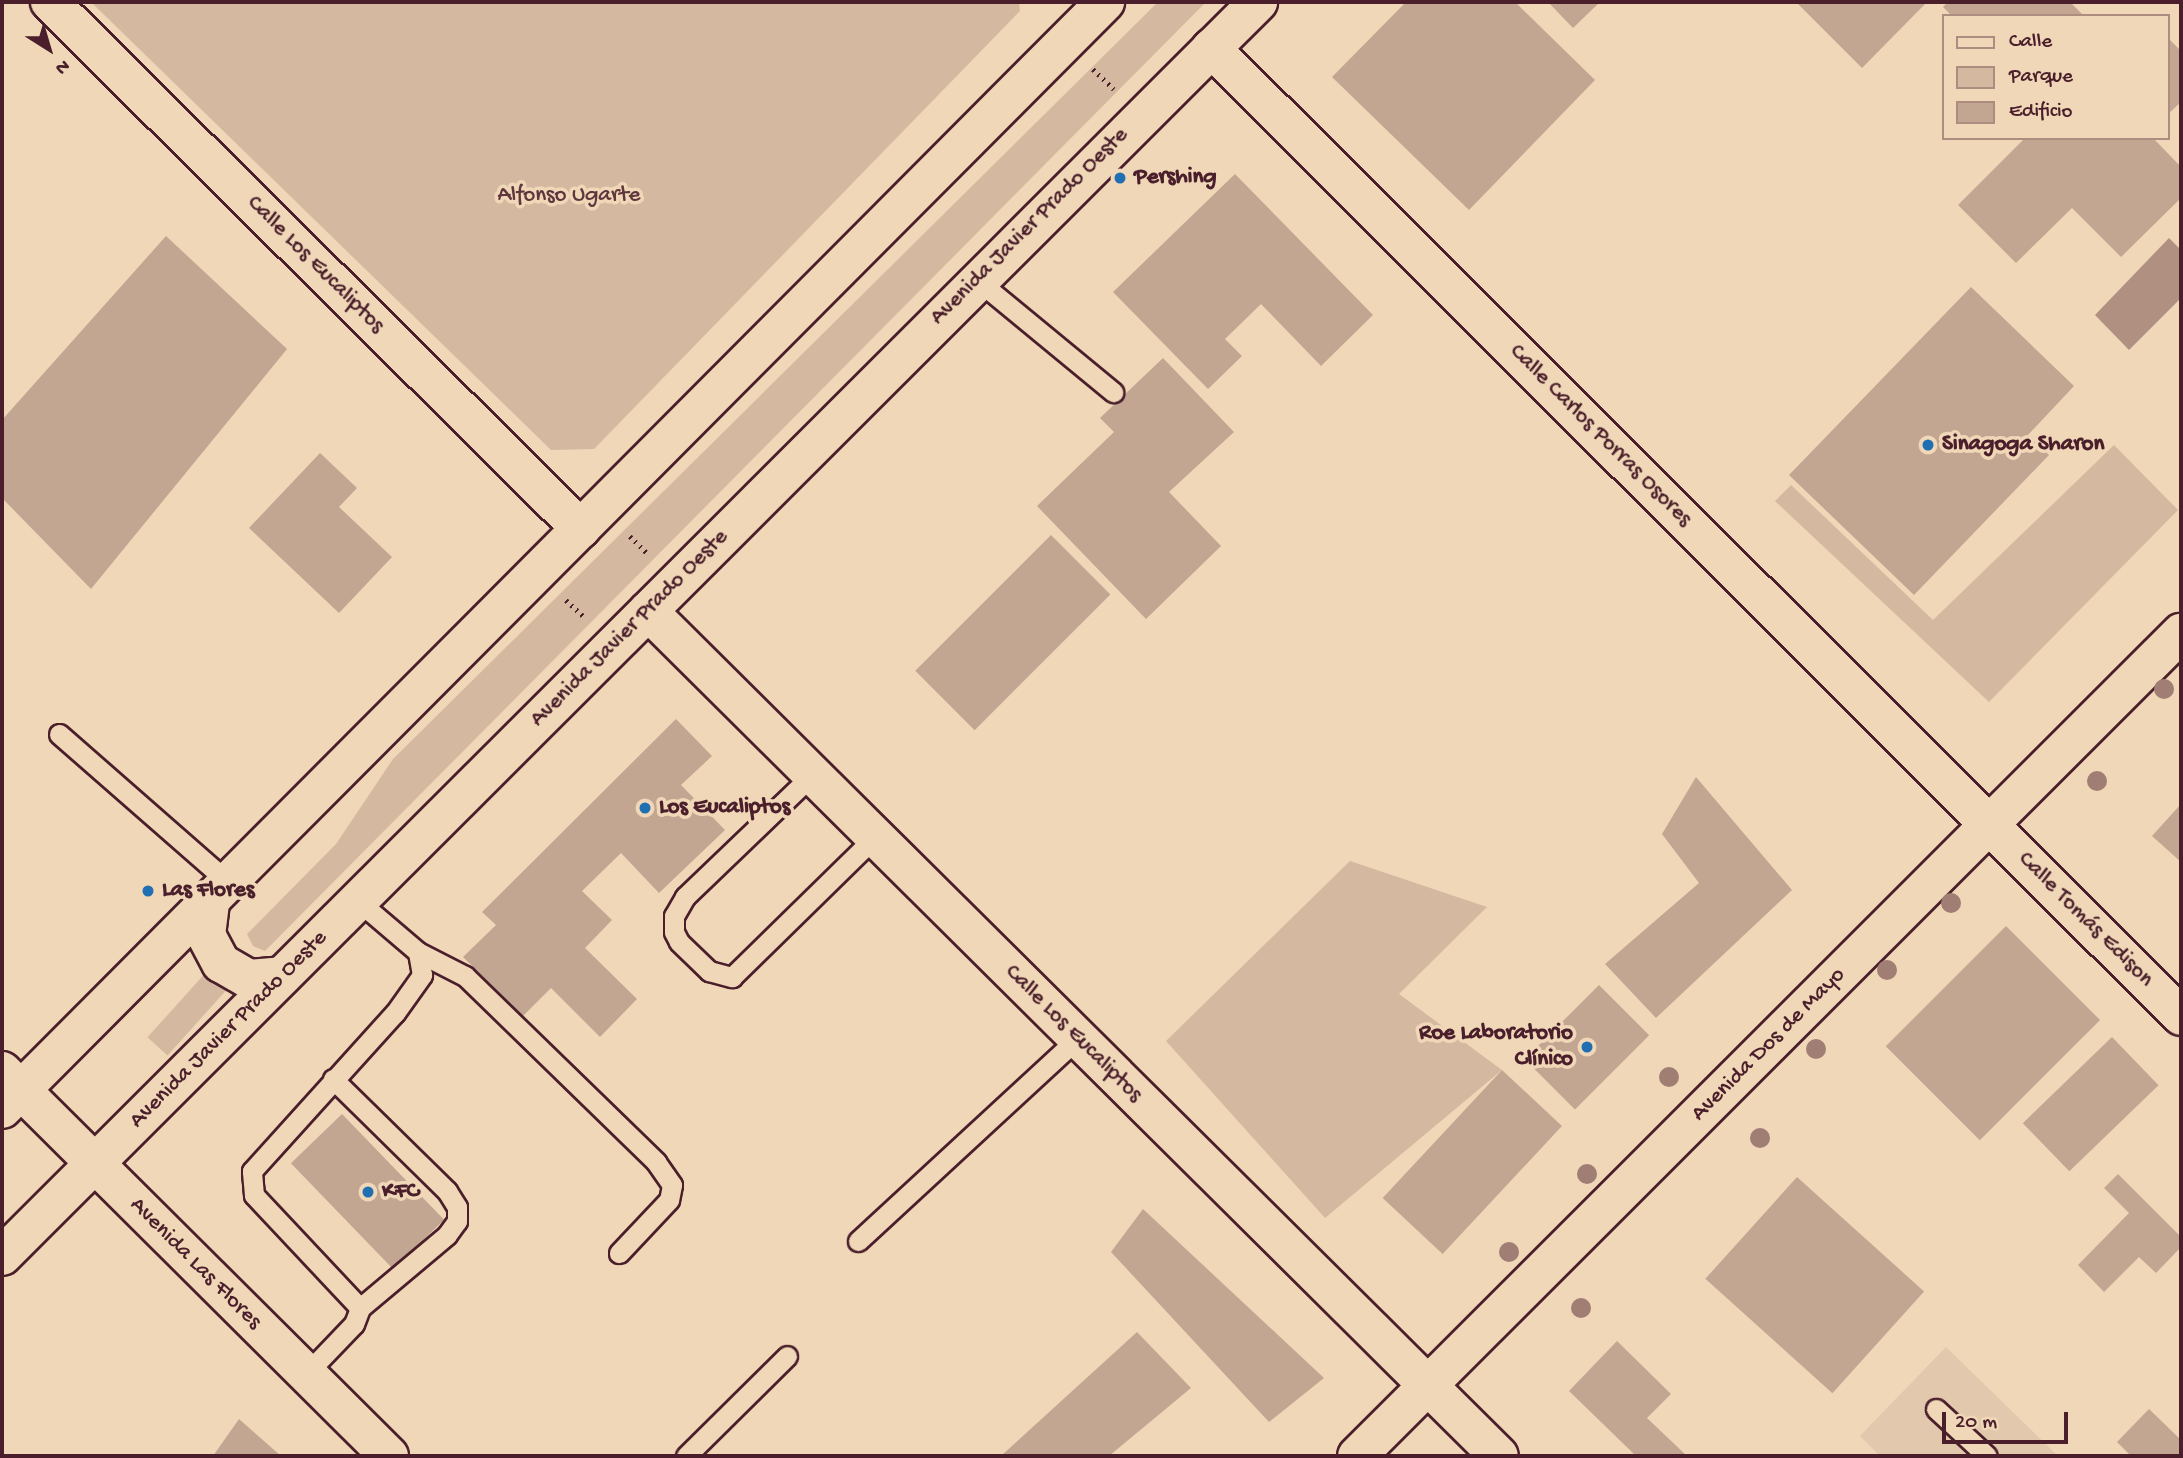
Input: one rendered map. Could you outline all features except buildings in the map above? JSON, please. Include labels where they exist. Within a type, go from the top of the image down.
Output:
[{"type":"street","name":"Calle Los Eucaliptos","points":[[50,2],[591,518]]},
{"type":"street","points":[[8,1090],[219,893],[1105,2]]},
{"type":"street","name":"Avenida Javier Prado Oeste","points":[[2,1256],[677,582],[976,279],[1258,2]]},
{"type":"street","name":"Calle Carlos Porras Osores","points":[[1211,48],[1989,824]]},
{"type":"street","name":"Calle Los Eucaliptos","points":[[648,611],[1499,1456]]},
{"type":"street","name":"Avenida Dos de Mayo","points":[[1357,1456],[2181,633]]},
{"type":"street","name":"Calle Tomás Edison","points":[[1989,824],[2181,1016]]},
{"type":"street","points":[[219,893],[206,935],[221,963],[249,979],[282,976]]},
{"type":"street","name":"Avenida Las Flores","points":[[8,1090],[95,1164],[388,1456]]},
{"type":"lane","points":[[976,279],[1113,392]]},
{"type":"lane","points":[[60,734],[219,893]]},
{"type":"lane","points":[[813,775],[685,897],[674,916],[674,932],[679,942],[709,971],[732,976],[875,837]]},
{"type":"lane","points":[[358,901],[418,952],[465,976],[656,1162],[672,1185],[669,1200],[619,1253]]},
{"type":"lane","points":[[360,1308],[254,1195],[251,1184],[256,1161],[395,1013],[422,975],[418,952]]},
{"type":"lane","points":[[858,1241],[1078,1038]]},
{"type":"lane","points":[[306,1374],[354,1324],[360,1308],[447,1235],[457,1221],[457,1208],[447,1191],[333,1079]]},
{"type":"lane","points":[[686,1456],[787,1356]]},
{"type":"lane","points":[[1936,1409],[1987,1456]]},
{"type":"path","points":[[1065,42],[1143,116]]},
{"type":"path","points":[[591,518],[677,582]]},
{"type":"path","points":[[537,572],[613,646]]},
{"type":"shaded area","points":[[2169,238],[2181,250],[2181,298],[2129,350],[2095,315]]},
{"type":"shaded area","points":[[1946,1347],[2058,1456],[1880,1456],[1860,1436]]},
{"type":"green space","name":"Alfonso Ugarte","points":[[91,2],[1019,2],[1020,11],[594,449],[551,450]]},
{"type":"green space","points":[[1158,2],[1206,2],[265,951],[253,946],[247,934],[336,844],[393,759]]},
{"type":"green space","points":[[2114,445],[2178,510],[1989,702],[1775,501],[1791,485],[1933,620]]},
{"type":"green space","points":[[1350,861],[1487,907],[1399,994],[1502,1070],[1325,1218],[1166,1041]]},
{"type":"green space","points":[[209,969],[229,987],[168,1055],[147,1037]]},
{"type":"place","name":"Pershing","points":[[1120,178]]},
{"type":"place","name":"Sinagoga Sharon","points":[[1928,445]]},
{"type":"place","name":"Los Eucaliptos","points":[[645,808]]},
{"type":"place","name":"Las Flores","points":[[148,891]]},
{"type":"place","name":"Roe Laboratorio Clínico","points":[[1587,1047]]},
{"type":"place","name":"KFC","points":[[368,1192]]}]
